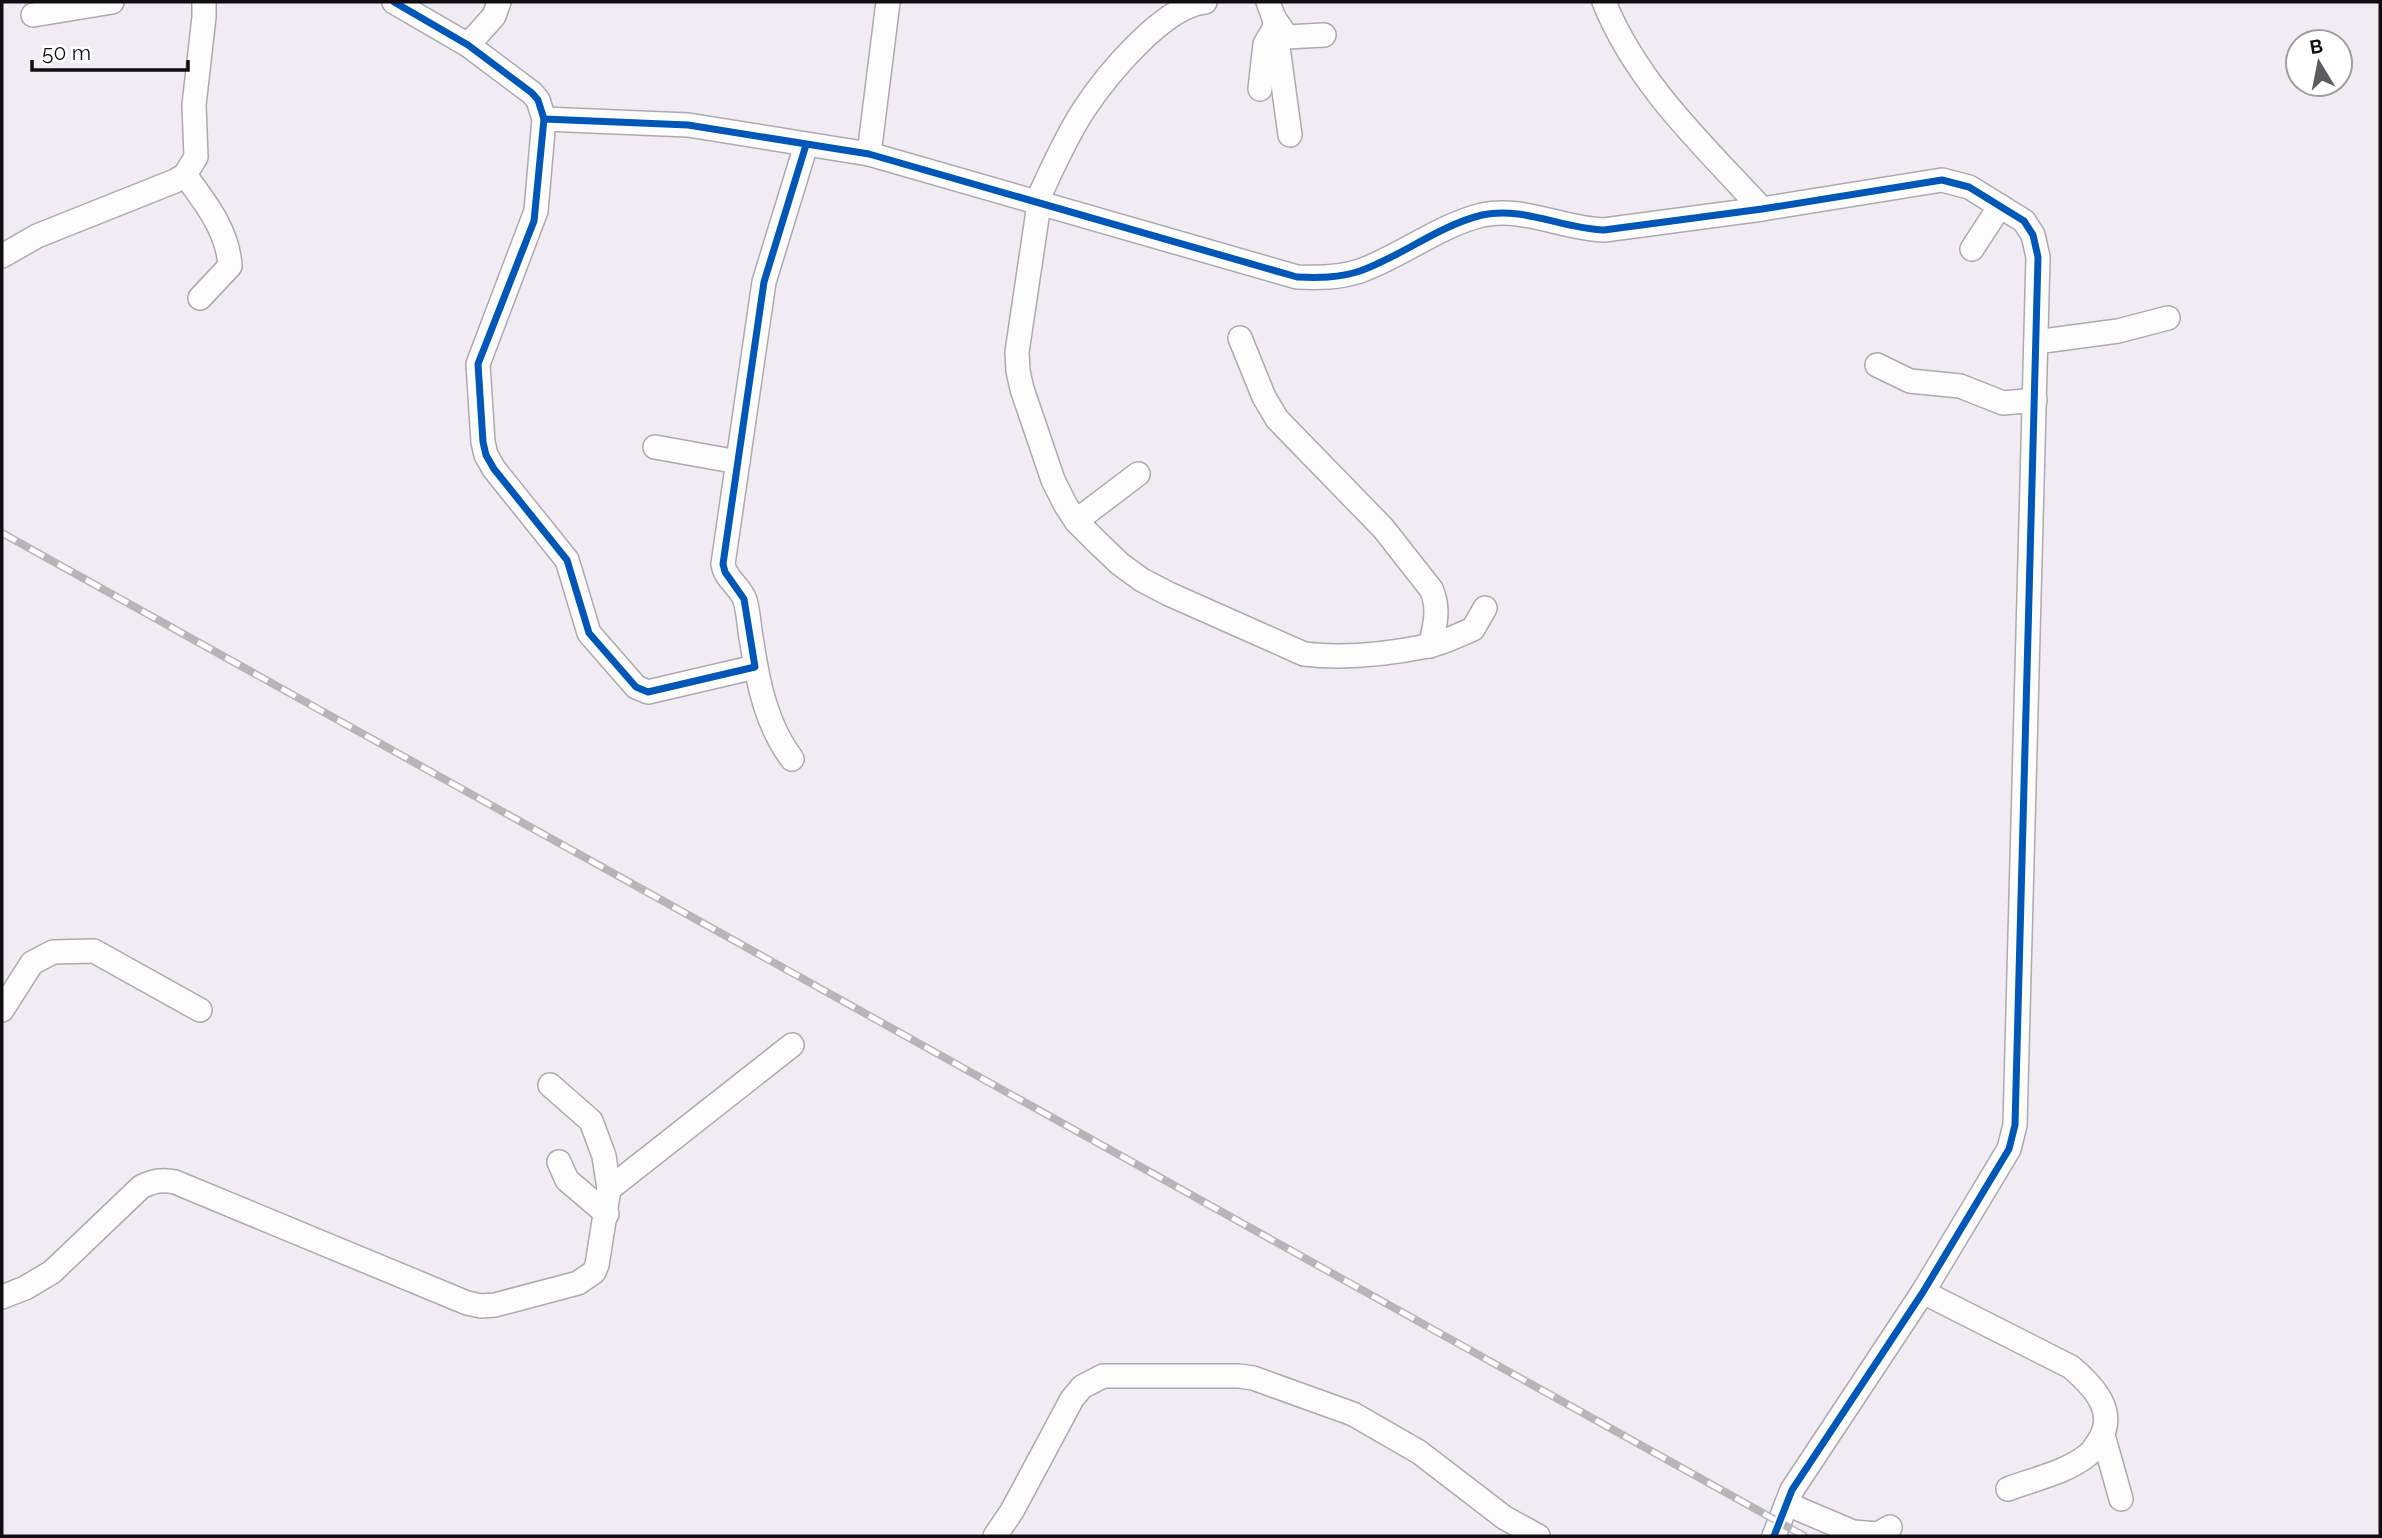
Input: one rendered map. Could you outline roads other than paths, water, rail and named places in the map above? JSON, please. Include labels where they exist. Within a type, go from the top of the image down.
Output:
[{"type":"street","points":[[33,15],[111,2]]},
{"type":"street","points":[[2,256],[37,236],[185,175],[196,158],[194,105],[204,2],[217,2]]},
{"type":"street","points":[[394,2],[468,45],[532,93],[544,119],[534,221],[478,364],[486,455],[494,469],[567,560],[589,633],[636,687],[648,692],[755,667]]},
{"type":"street","points":[[468,45],[494,16],[499,2]]},
{"type":"street","points":[[869,154],[888,2]]},
{"type":"street","points":[[1205,2],[1185,6],[1166,19],[1144,38],[1097,92],[1069,134],[1038,203],[1017,352],[1018,371],[1053,480],[1076,521],[1120,564],[1142,580],[1304,654],[1342,657],[1430,646],[1473,629],[1485,608]]},
{"type":"street","points":[[1604,2],[1625,48],[1666,106],[1762,209]]},
{"type":"street","points":[[1272,16],[1287,37],[1324,35]]},
{"type":"street","points":[[1260,89],[1265,44],[1272,16]]},
{"type":"street","points":[[1272,16],[1290,135]]},
{"type":"street","points":[[544,119],[688,125],[869,154],[1297,276],[1319,278],[1362,270],[1460,222],[1502,213],[1520,214],[1591,230],[1604,230],[1762,209],[1942,180],[1969,187],[2024,221],[2034,235],[2038,257],[2015,1125],[2009,1149],[1923,1292],[1792,1490],[1774,1536]]},
{"type":"street","points":[[792,759],[777,740],[755,667],[744,599],[725,572],[723,564],[765,282],[806,145]]},
{"type":"street","points":[[185,175],[219,227],[229,254],[230,266],[200,298]]},
{"type":"street","points":[[1972,249],[2000,206]]},
{"type":"street","points":[[2036,342],[2118,331],[2168,317]]},
{"type":"street","points":[[1240,338],[1264,397],[1277,419],[1382,528],[1431,589],[1436,600],[1437,620],[1430,646]]},
{"type":"street","points":[[1877,365],[1910,381],[1960,386],[2003,404],[2035,400]]},
{"type":"street","points":[[655,447],[738,462]]},
{"type":"street","points":[[1076,521],[1138,474]]},
{"type":"street","points":[[2,1010],[32,963],[53,952],[93,951],[200,1010]]},
{"type":"street","points":[[609,1189],[792,1045]]},
{"type":"street","points":[[2,1297],[25,1288],[52,1272],[141,1187],[152,1181],[175,1182],[467,1303],[495,1305],[566,1287],[588,1278],[597,1265],[609,1189],[604,1156],[591,1121],[550,1085]]},
{"type":"street","points":[[559,1162],[567,1180],[607,1214]]},
{"type":"street","points":[[1923,1292],[2071,1367],[2099,1396],[2107,1415],[2103,1435],[2091,1453],[2072,1464],[2008,1489]]},
{"type":"street","points":[[995,1536],[1012,1511],[1072,1399],[1082,1387],[1103,1376],[1128,1374],[1253,1378],[1343,1409],[1419,1452],[1505,1518],[1538,1536]]},
{"type":"street","points":[[2103,1435],[2121,1499]]},
{"type":"street","points":[[1787,1504],[1853,1532],[1878,1534],[1890,1527]]},
{"type":"railway","points":[[2,533],[1804,1536]]}]
